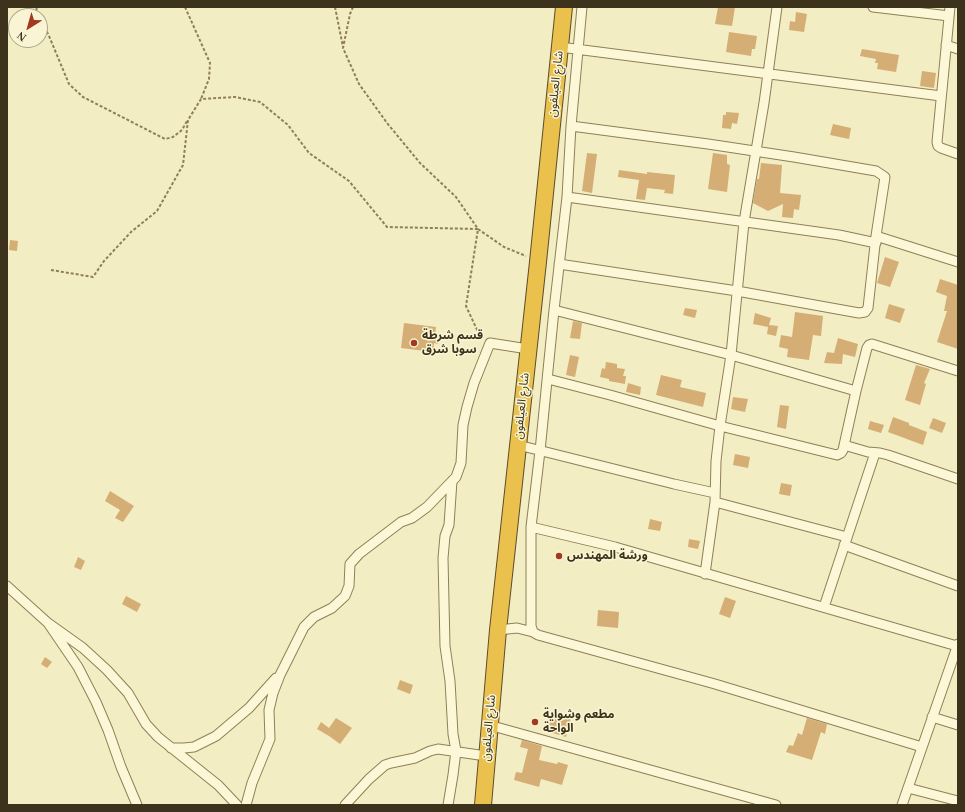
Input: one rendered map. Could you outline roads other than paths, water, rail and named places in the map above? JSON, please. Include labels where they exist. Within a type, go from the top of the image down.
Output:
[{"type":"highway","name":"شارع العيلفون","points":[[483,805],[498,630],[564,7]]},
{"type":"street","points":[[533,632],[531,626],[531,527],[567,197],[571,126],[582,7]]},
{"type":"street","points":[[705,574],[715,497],[716,461],[720,426],[731,355],[744,222],[778,7]]},
{"type":"street","points":[[873,7],[950,11],[937,142],[938,146],[941,148],[958,154]]},
{"type":"street","points":[[946,45],[958,49]]},
{"type":"street","points":[[560,47],[941,96]]},
{"type":"street","points":[[559,264],[737,291],[859,313],[865,312],[868,308],[885,177],[876,171],[708,144],[571,126]]},
{"type":"street","points":[[567,197],[840,236],[876,239],[958,262]]},
{"type":"street","points":[[554,310],[731,355],[856,391]]},
{"type":"street","points":[[246,805],[252,783],[270,739],[269,710],[273,693],[280,675],[304,627],[314,618],[332,608],[345,596],[349,586],[350,564],[359,554],[401,522],[412,518],[427,507],[456,477],[460,463],[466,407],[474,382],[490,343],[528,349]]},
{"type":"street","points":[[548,379],[610,394],[720,426],[837,455],[841,453],[844,445],[856,391],[869,345],[872,344],[958,371]]},
{"type":"street","points":[[518,445],[674,484],[715,497],[846,541],[958,586]]},
{"type":"street","points":[[844,445],[868,452],[888,455],[958,479]]},
{"type":"street","points":[[824,607],[876,453]]},
{"type":"street","points":[[448,805],[456,751],[453,734],[450,681],[445,646],[443,558],[449,526],[452,481]]},
{"type":"street","points":[[531,527],[615,547],[705,574],[958,645],[902,805]]},
{"type":"street","points":[[7,586],[48,623],[83,648],[107,670],[128,693],[146,724],[158,737],[218,785],[237,805]]},
{"type":"street","points":[[48,623],[78,667],[91,691],[137,805]]},
{"type":"street","points":[[498,630],[517,628],[533,632],[538,635],[709,682],[922,747]]},
{"type":"street","points":[[170,748],[194,747],[216,736],[249,708],[280,675]]},
{"type":"street","points":[[932,717],[958,725]]},
{"type":"street","points":[[489,725],[776,805]]},
{"type":"street","points":[[345,805],[369,778],[385,765],[415,758],[438,749],[486,756]]},
{"type":"street","points":[[908,788],[958,801]]},
{"type":"place","name":"قسم شرطة سوبا شرق","points":[[414,343]]},
{"type":"place","name":"ورشة المهندس","points":[[559,556]]},
{"type":"place","name":"مطعم وشواية الواحة","points":[[535,722]]}]
